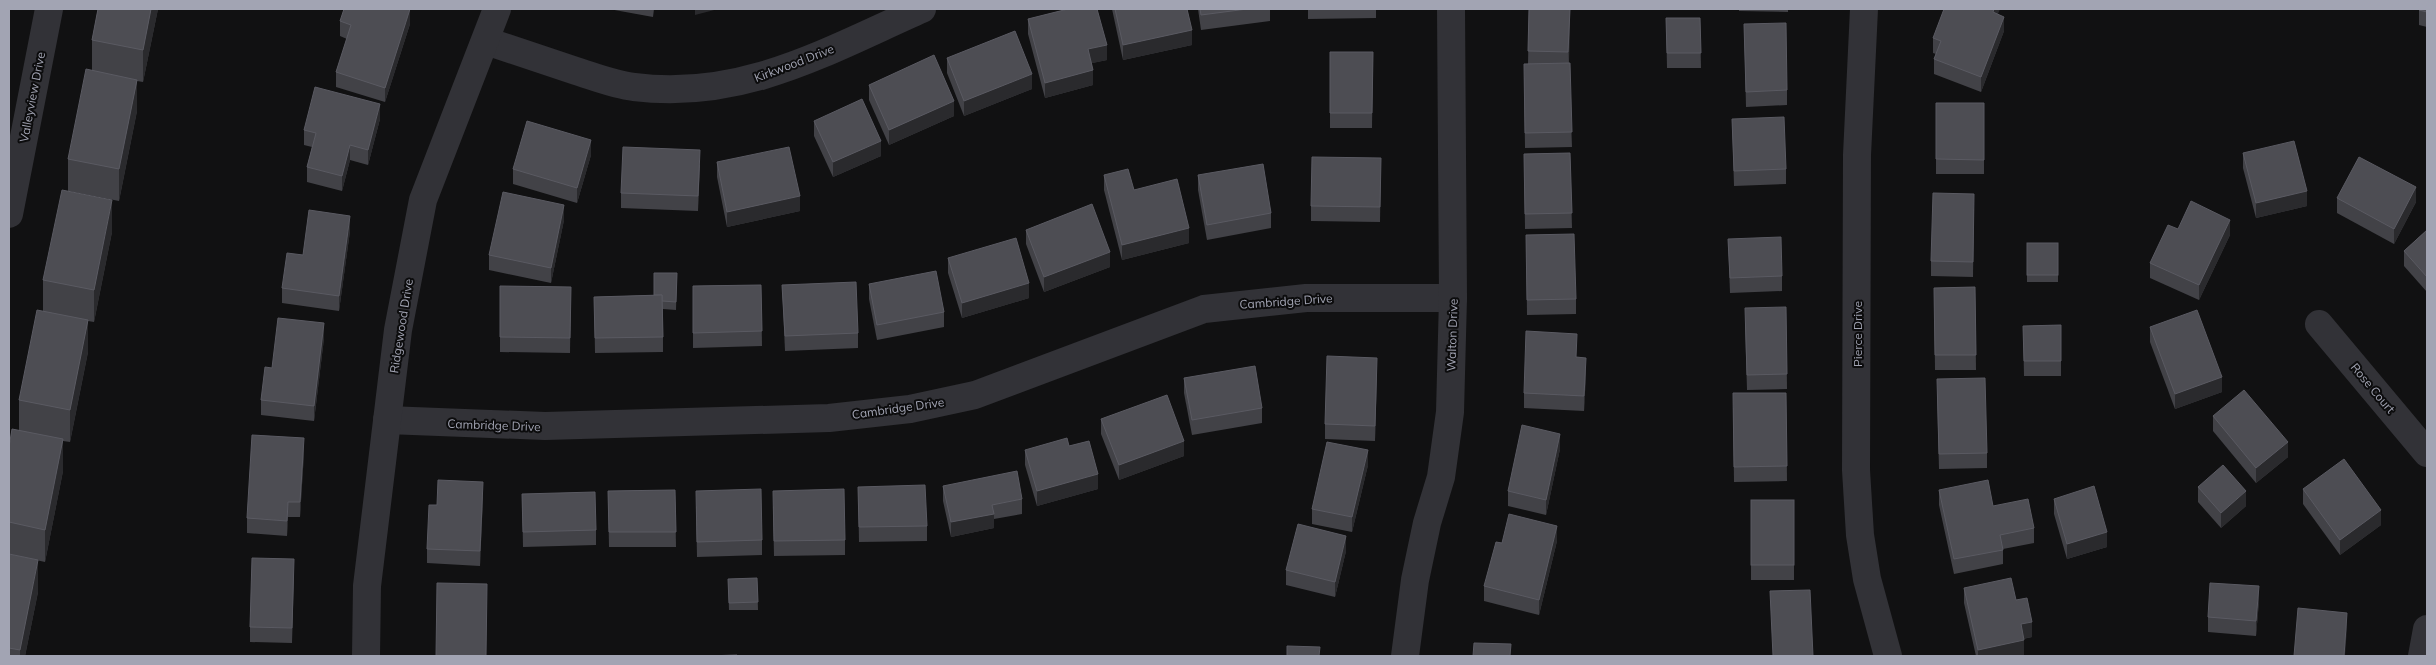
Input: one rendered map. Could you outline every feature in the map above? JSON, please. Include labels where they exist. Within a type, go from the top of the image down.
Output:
[{"type":"street","name":"Valleyview Drive","points":[[9,214],[49,9]]},
{"type":"street","name":"Ridgewood Drive","points":[[366,656],[367,586],[398,330],[423,200],[497,9]]},
{"type":"street","name":"Kirkwood Drive","points":[[486,41],[596,77],[634,87],[710,88],[745,82],[793,66],[922,9]]},
{"type":"street","name":"Walton Drive","points":[[1405,656],[1415,580],[1427,523],[1441,477],[1450,412],[1453,298],[1452,9]]},
{"type":"street","name":"Pierce Drive","points":[[1864,9],[1857,155],[1856,470],[1860,535],[1868,579],[1888,656]]},
{"type":"street","name":"Cambridge Drive","points":[[387,420],[485,425],[564,426],[820,418],[910,409],[975,395],[1204,309],[1306,298],[1453,298]]},
{"type":"street","name":"Rose Court","points":[[2319,324],[2427,453]]},
{"type":"street","points":[[2422,656],[2427,629]]},
{"type":"building","points":[[98,9],[151,9],[143,50],[92,40]]},
{"type":"building","points":[[344,9],[410,9],[385,88],[336,72],[351,25],[340,21]]},
{"type":"building","points":[[1068,9],[1097,9],[1107,45],[1088,49],[1093,70],[1045,83],[1028,19]]},
{"type":"building","points":[[1115,9],[1187,9],[1192,30],[1123,45]]},
{"type":"building","points":[[1200,9],[1247,9],[1201,15]]},
{"type":"building","points":[[1529,9],[1570,9],[1568,52],[1528,51]]},
{"type":"building","points":[[1944,9],[1994,9],[1993,12],[2004,17],[1981,77],[1934,59],[1941,41],[1933,38]]},
{"type":"building","points":[[2427,9],[2427,12],[2419,10]]},
{"type":"building","points":[[1666,18],[1700,18],[1701,53],[1667,53]]},
{"type":"building","points":[[1786,23],[1787,90],[1746,92],[1744,24]]},
{"type":"building","points":[[1015,31],[1032,74],[964,101],[947,58]]},
{"type":"building","points":[[1330,52],[1373,52],[1372,113],[1330,113]]},
{"type":"building","points":[[934,55],[954,101],[889,130],[869,85]]},
{"type":"building","points":[[1570,63],[1572,132],[1525,133],[1524,64]]},
{"type":"building","points":[[86,69],[137,80],[119,169],[68,159]]},
{"type":"building","points":[[315,87],[380,104],[368,150],[350,145],[342,176],[307,167],[316,133],[304,130]]},
{"type":"building","points":[[862,99],[881,141],[833,162],[814,121]]},
{"type":"building","points":[[1936,103],[1984,103],[1984,160],[1936,159]]},
{"type":"building","points":[[1784,117],[1786,169],[1734,171],[1732,119]]},
{"type":"building","points":[[527,121],[591,140],[577,188],[513,169]]},
{"type":"building","points":[[2294,141],[2307,191],[2256,203],[2243,153]]},
{"type":"building","points":[[623,147],[700,150],[698,196],[621,193]]},
{"type":"building","points":[[789,147],[800,196],[727,212],[717,162]]},
{"type":"building","points":[[1570,153],[1572,213],[1525,214],[1524,154]]},
{"type":"building","points":[[1312,157],[1381,158],[1380,207],[1311,206]]},
{"type":"building","points":[[2359,157],[2416,187],[2394,229],[2337,198]]},
{"type":"building","points":[[1263,164],[1271,213],[1207,225],[1198,175]]},
{"type":"building","points":[[1128,169],[1134,190],[1177,179],[1189,228],[1122,245],[1104,175]]},
{"type":"building","points":[[62,190],[112,200],[94,290],[43,280]]},
{"type":"building","points":[[503,192],[564,205],[551,268],[489,255]]},
{"type":"building","points":[[1933,193],[1974,194],[1973,262],[1931,261]]},
{"type":"building","points":[[2191,201],[2230,220],[2199,285],[2150,263],[2168,225],[2178,229]]},
{"type":"building","points":[[1092,204],[1110,252],[1044,277],[1026,230]]},
{"type":"building","points":[[309,210],[350,216],[339,296],[282,288],[287,253],[303,255]]},
{"type":"building","points":[[2427,230],[2427,277],[2404,251]]},
{"type":"building","points":[[1574,234],[1576,299],[1527,300],[1526,235]]},
{"type":"building","points":[[1781,237],[1782,276],[1730,278],[1728,239]]},
{"type":"building","points":[[1016,238],[1029,283],[962,303],[948,258]]},
{"type":"building","points":[[2027,243],[2058,243],[2058,275],[2027,275]]},
{"type":"building","points":[[936,271],[944,312],[877,325],[869,284]]},
{"type":"building","points":[[654,273],[677,273],[676,302],[662,301],[662,295],[654,295]]},
{"type":"building","points":[[856,282],[858,333],[785,336],[782,285]]},
{"type":"building","points":[[761,285],[762,331],[693,333],[693,286]]},
{"type":"building","points":[[500,286],[571,287],[570,338],[500,337]]},
{"type":"building","points":[[1975,287],[1976,355],[1935,355],[1934,288]]},
{"type":"building","points":[[662,295],[663,337],[595,338],[594,297]]},
{"type":"building","points":[[1786,307],[1787,374],[1747,375],[1745,308]]},
{"type":"building","points":[[37,310],[88,320],[70,410],[19,400]]},
{"type":"building","points":[[2197,310],[2222,377],[2175,394],[2150,327]]},
{"type":"building","points":[[278,318],[324,323],[314,406],[261,400],[265,367],[272,368]]},
{"type":"building","points":[[2061,325],[2061,361],[2024,361],[2023,326]]},
{"type":"building","points":[[1526,331],[1577,334],[1576,357],[1586,358],[1584,396],[1524,393]]},
{"type":"building","points":[[1327,356],[1377,358],[1375,426],[1325,424]]},
{"type":"building","points":[[1255,366],[1262,408],[1192,420],[1184,378]]},
{"type":"building","points":[[1985,378],[1987,453],[1939,454],[1937,379]]},
{"type":"building","points":[[2244,390],[2288,442],[2256,468],[2213,416]]},
{"type":"building","points":[[1733,393],[1786,393],[1787,466],[1734,467]]},
{"type":"building","points":[[1167,395],[1184,441],[1119,465],[1101,419]]},
{"type":"building","points":[[1522,425],[1560,434],[1546,500],[1508,491]]},
{"type":"building","points":[[12,429],[63,439],[45,530],[9,522],[9,447]]},
{"type":"building","points":[[252,435],[304,438],[300,502],[288,502],[287,521],[247,518]]},
{"type":"building","points":[[1067,438],[1069,446],[1089,441],[1098,474],[1037,491],[1025,450]]},
{"type":"building","points":[[1327,442],[1368,450],[1352,517],[1312,509]]},
{"type":"building","points":[[2344,459],[2381,510],[2340,540],[2303,489]]},
{"type":"building","points":[[2223,465],[2246,491],[2221,513],[2198,487]]},
{"type":"building","points":[[1017,471],[1022,499],[992,505],[994,514],[951,522],[943,486]]},
{"type":"building","points":[[438,480],[483,482],[480,551],[427,549],[429,505],[437,505]]},
{"type":"building","points":[[1988,480],[1993,506],[2028,499],[2034,528],[2000,535],[2003,550],[1954,559],[1939,490]]},
{"type":"building","points":[[925,485],[927,526],[859,527],[858,487]]},
{"type":"building","points":[[2094,486],[2107,532],[2067,544],[2054,499]]},
{"type":"building","points":[[761,489],[762,540],[697,542],[696,491]]},
{"type":"building","points":[[844,489],[845,540],[774,541],[773,491]]},
{"type":"building","points":[[675,490],[676,532],[609,532],[608,491]]},
{"type":"building","points":[[595,492],[596,530],[523,532],[522,494]]},
{"type":"building","points":[[1751,500],[1794,500],[1794,565],[1751,565]]},
{"type":"building","points":[[1509,514],[1557,526],[1539,600],[1484,586],[1496,542],[1502,543]]},
{"type":"building","points":[[1298,524],[1346,536],[1335,582],[1286,570]]},
{"type":"building","points":[[9,554],[38,560],[20,650],[9,648]]},
{"type":"building","points":[[252,558],[294,559],[292,628],[250,627]]},
{"type":"building","points":[[757,578],[758,602],[729,603],[728,579]]},
{"type":"building","points":[[2011,578],[2016,600],[2027,598],[2032,622],[2021,624],[2024,640],[1978,650],[1964,588]]},
{"type":"building","points":[[437,583],[487,584],[486,656],[436,656]]},
{"type":"building","points":[[2210,583],[2259,586],[2256,621],[2208,617]]},
{"type":"building","points":[[1810,590],[1813,656],[1773,656],[1770,591]]},
{"type":"building","points":[[2298,608],[2347,613],[2344,656],[2294,656]]},
{"type":"building","points":[[1474,643],[1511,644],[1510,656],[1473,656]]},
{"type":"building","points":[[1287,646],[1320,647],[1319,656],[1287,656]]}]
